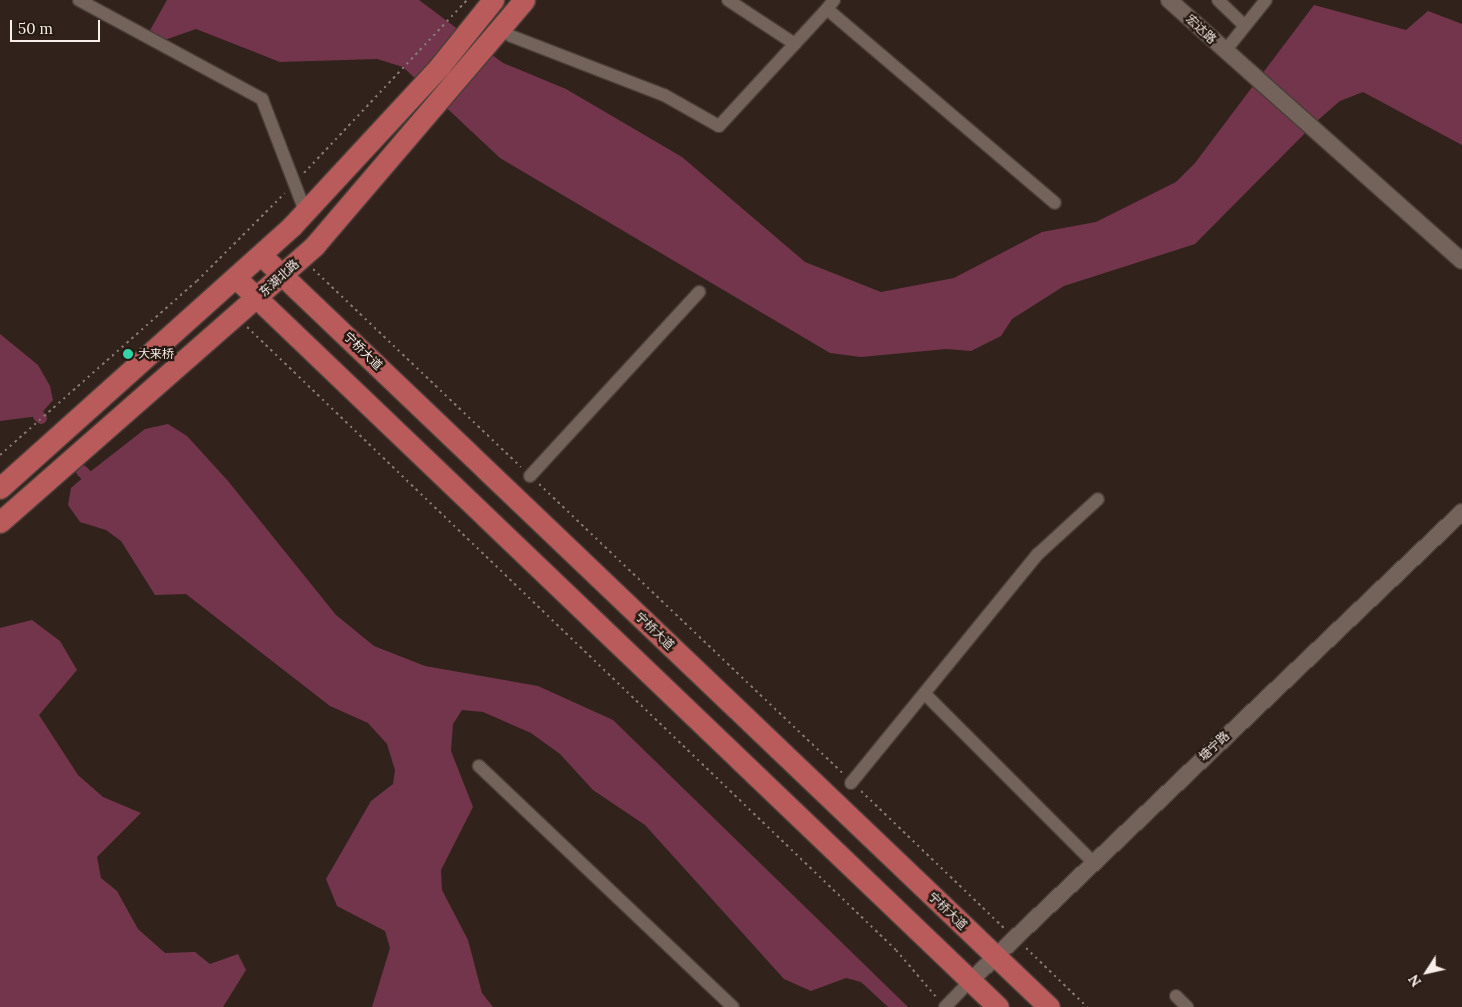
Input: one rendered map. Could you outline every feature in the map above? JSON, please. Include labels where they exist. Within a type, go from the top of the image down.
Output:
[{"type":"main road","name":"东湖北路","points":[[0,522],[236,318],[302,258],[428,112],[506,32],[524,0]]},
{"type":"main road","points":[[0,488],[237,279],[306,211],[409,99],[477,4]]},
{"type":"main road","name":"宁桥大道","points":[[261,255],[1049,1007]]},
{"type":"main road","points":[[237,279],[255,300],[969,982],[998,1007]]},
{"type":"street","points":[[79,0],[262,99],[306,211]]},
{"type":"street","points":[[728,0],[795,44]]},
{"type":"street","name":"宏达路","points":[[1170,0],[1316,135],[1462,261]]},
{"type":"street","points":[[1218,0],[1245,26]]},
{"type":"street","points":[[1229,55],[1245,26],[1266,0]]},
{"type":"street","points":[[506,32],[664,95],[719,126],[830,5],[1055,203]]},
{"type":"street","points":[[530,476],[699,292]]},
{"type":"street","points":[[851,783],[926,695],[1038,554],[1098,499]]},
{"type":"street","name":"塘宁路","points":[[969,982],[1013,936],[1462,512]]},
{"type":"street","points":[[926,695],[1092,861]]},
{"type":"street","points":[[479,766],[733,1007]]},
{"type":"street","points":[[945,1006],[969,982]]},
{"type":"street","points":[[1176,996],[1186,1007]]},
{"type":"path","points":[[393,83],[477,4]]},
{"type":"path","points":[[302,258],[1087,1007]]},
{"type":"path","points":[[0,455],[197,281]]},
{"type":"path","points":[[236,318],[896,950],[945,1006]]},
{"type":"shaded area","points":[[167,0],[419,0],[503,63],[566,89],[682,157],[805,262],[881,292],[954,278],[1042,232],[1096,222],[1176,182],[1195,163],[1314,5],[1406,30],[1428,11],[1462,24],[1462,145],[1363,92],[1340,101],[1318,120],[1195,244],[1064,286],[1012,319],[1001,336],[971,351],[946,349],[861,357],[830,353],[500,158],[403,67],[377,59],[280,62],[196,29],[159,42],[149,32]]},
{"type":"shaded area","points":[[0,334],[38,365],[50,386],[53,400],[39,416],[0,421]]},
{"type":"shaded area","points":[[168,424],[187,436],[228,481],[336,615],[374,646],[425,666],[538,686],[613,720],[908,1007],[888,1007],[861,982],[846,978],[811,991],[784,979],[645,825],[593,790],[560,754],[531,733],[483,712],[462,710],[453,724],[451,751],[473,807],[441,870],[442,890],[468,940],[482,993],[493,1007],[372,1007],[390,948],[385,931],[337,906],[326,879],[371,801],[393,784],[395,770],[387,744],[368,723],[330,706],[186,594],[155,595],[121,541],[106,530],[80,522],[68,505],[71,488],[86,475],[145,429]]},
{"type":"shaded area","points":[[32,620],[60,641],[77,670],[39,715],[78,775],[103,797],[141,813],[97,857],[101,878],[117,891],[138,929],[165,953],[195,952],[210,964],[238,954],[246,970],[223,1007],[0,1007],[0,628]]},
{"type":"waterway","points":[[82,471],[86,475]]},
{"type":"place","name":"大来桥","points":[[128,354]]}]
